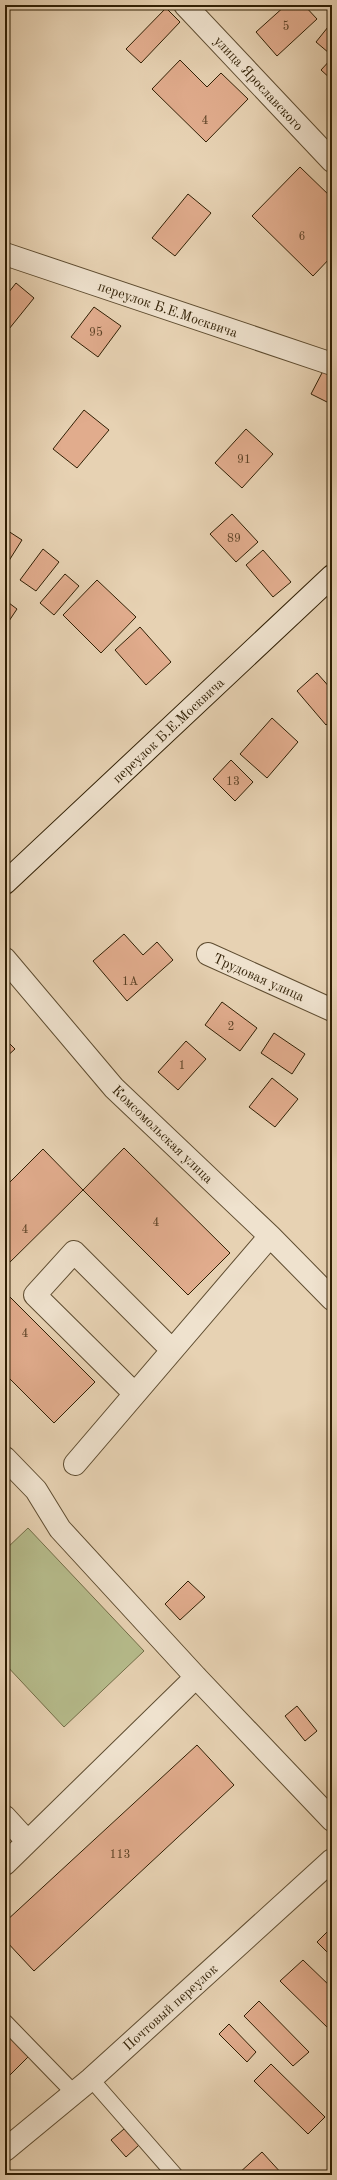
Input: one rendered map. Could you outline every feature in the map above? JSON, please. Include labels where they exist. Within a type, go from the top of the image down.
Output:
[{"type":"street","name":"улица Ярославского","points":[[186,5],[332,161]]},
{"type":"street","name":"переулок Б.Е.Москвича","points":[[5,254],[332,364]]},
{"type":"street","name":"переулок Б.Е.Москвича","points":[[9,874],[332,576]]},
{"type":"street","name":"Трудовая улица","points":[[208,954],[332,1010]]},
{"type":"street","name":"Комсомольская улица","points":[[5,959],[114,1088],[270,1236],[332,1299]]},
{"type":"street","points":[[75,1464],[270,1236]]},
{"type":"street","points":[[134,1394],[35,1295],[74,1252],[172,1350]]},
{"type":"street","points":[[5,1458],[36,1490],[60,1529],[196,1677],[332,1820]]},
{"type":"street","points":[[5,1864],[196,1677]]},
{"type":"street","points":[[5,1817],[27,1841]]},
{"type":"street","name":"Почтовый переулок","points":[[5,2150],[91,2079],[332,1860]]},
{"type":"lane","points":[[5,2022],[74,2093]]},
{"type":"lane","points":[[91,2079],[175,2175]]},
{"type":"green space","points":[[28,1528],[144,1651],[64,1727],[5,1664],[5,1550]]},
{"type":"building","points":[[286,5],[304,5],[317,19],[277,56],[256,32]]},
{"type":"building","points":[[166,8],[180,22],[141,63],[126,49]]},
{"type":"building","points":[[332,22],[332,49],[329,53],[316,42]]},
{"type":"building","points":[[332,58],[332,80],[321,70]]},
{"type":"building","points":[[180,60],[207,87],[221,73],[248,99],[206,142],[152,89]]},
{"type":"building","points":[[300,167],[332,198],[332,256],[313,276],[252,216]]},
{"type":"building","points":[[188,194],[211,213],[175,256],[152,238]]},
{"type":"building","points":[[16,283],[34,298],[9,329],[5,327],[5,297]]},
{"type":"building","points":[[94,307],[121,326],[98,357],[71,337]]},
{"type":"building","points":[[323,371],[332,376],[332,397],[329,403],[311,394]]},
{"type":"building","points":[[84,410],[109,430],[77,468],[53,449]]},
{"type":"building","points":[[246,429],[273,454],[242,488],[215,463]]},
{"type":"building","points":[[232,514],[258,542],[236,562],[210,534]]},
{"type":"building","points":[[5,529],[22,540],[5,567]]},
{"type":"building","points":[[43,549],[59,562],[36,591],[20,580]]},
{"type":"building","points":[[263,550],[291,582],[273,597],[246,565]]},
{"type":"building","points":[[65,574],[79,586],[54,615],[40,603]]},
{"type":"building","points":[[97,580],[136,617],[101,653],[63,615]]},
{"type":"building","points":[[5,600],[17,609],[5,627]]},
{"type":"building","points":[[140,627],[171,662],[146,685],[115,650]]},
{"type":"building","points":[[317,673],[332,690],[332,720],[326,725],[297,691]]},
{"type":"building","points":[[272,718],[298,742],[267,778],[240,754]]},
{"type":"building","points":[[231,760],[253,782],[235,801],[213,779]]},
{"type":"building","points":[[124,934],[143,955],[157,942],[173,960],[127,1001],[93,961]]},
{"type":"building","points":[[222,1002],[257,1028],[240,1051],[205,1025]]},
{"type":"building","points":[[274,1033],[305,1054],[292,1074],[261,1053]]},
{"type":"building","points":[[5,1039],[15,1049],[5,1058]]},
{"type":"building","points":[[186,1041],[206,1059],[178,1090],[158,1072]]},
{"type":"building","points":[[272,1078],[298,1099],[275,1127],[249,1107]]},
{"type":"building","points":[[124,1148],[230,1253],[188,1295],[83,1190]]},
{"type":"building","points":[[43,1149],[83,1190],[5,1267],[5,1187]]},
{"type":"building","points":[[5,1292],[95,1382],[54,1423],[5,1374]]},
{"type":"building","points":[[188,1581],[205,1597],[180,1620],[165,1604]]},
{"type":"building","points":[[297,1706],[317,1731],[305,1741],[285,1716]]},
{"type":"building","points":[[197,1745],[234,1785],[34,1971],[5,1940],[5,1922]]},
{"type":"building","points":[[332,1927],[332,1957],[317,1942]]},
{"type":"building","points":[[303,1960],[332,1988],[332,2032],[280,1981]]},
{"type":"building","points":[[259,2001],[309,2052],[293,2066],[244,2016]]},
{"type":"building","points":[[229,2024],[256,2052],[247,2062],[219,2034]]},
{"type":"building","points":[[5,2031],[29,2056],[5,2080]]},
{"type":"building","points":[[271,2064],[325,2117],[308,2134],[254,2081]]},
{"type":"building","points":[[124,2129],[139,2145],[126,2157],[111,2140]]},
{"type":"building","points":[[262,2152],[283,2175],[237,2175]]}]
